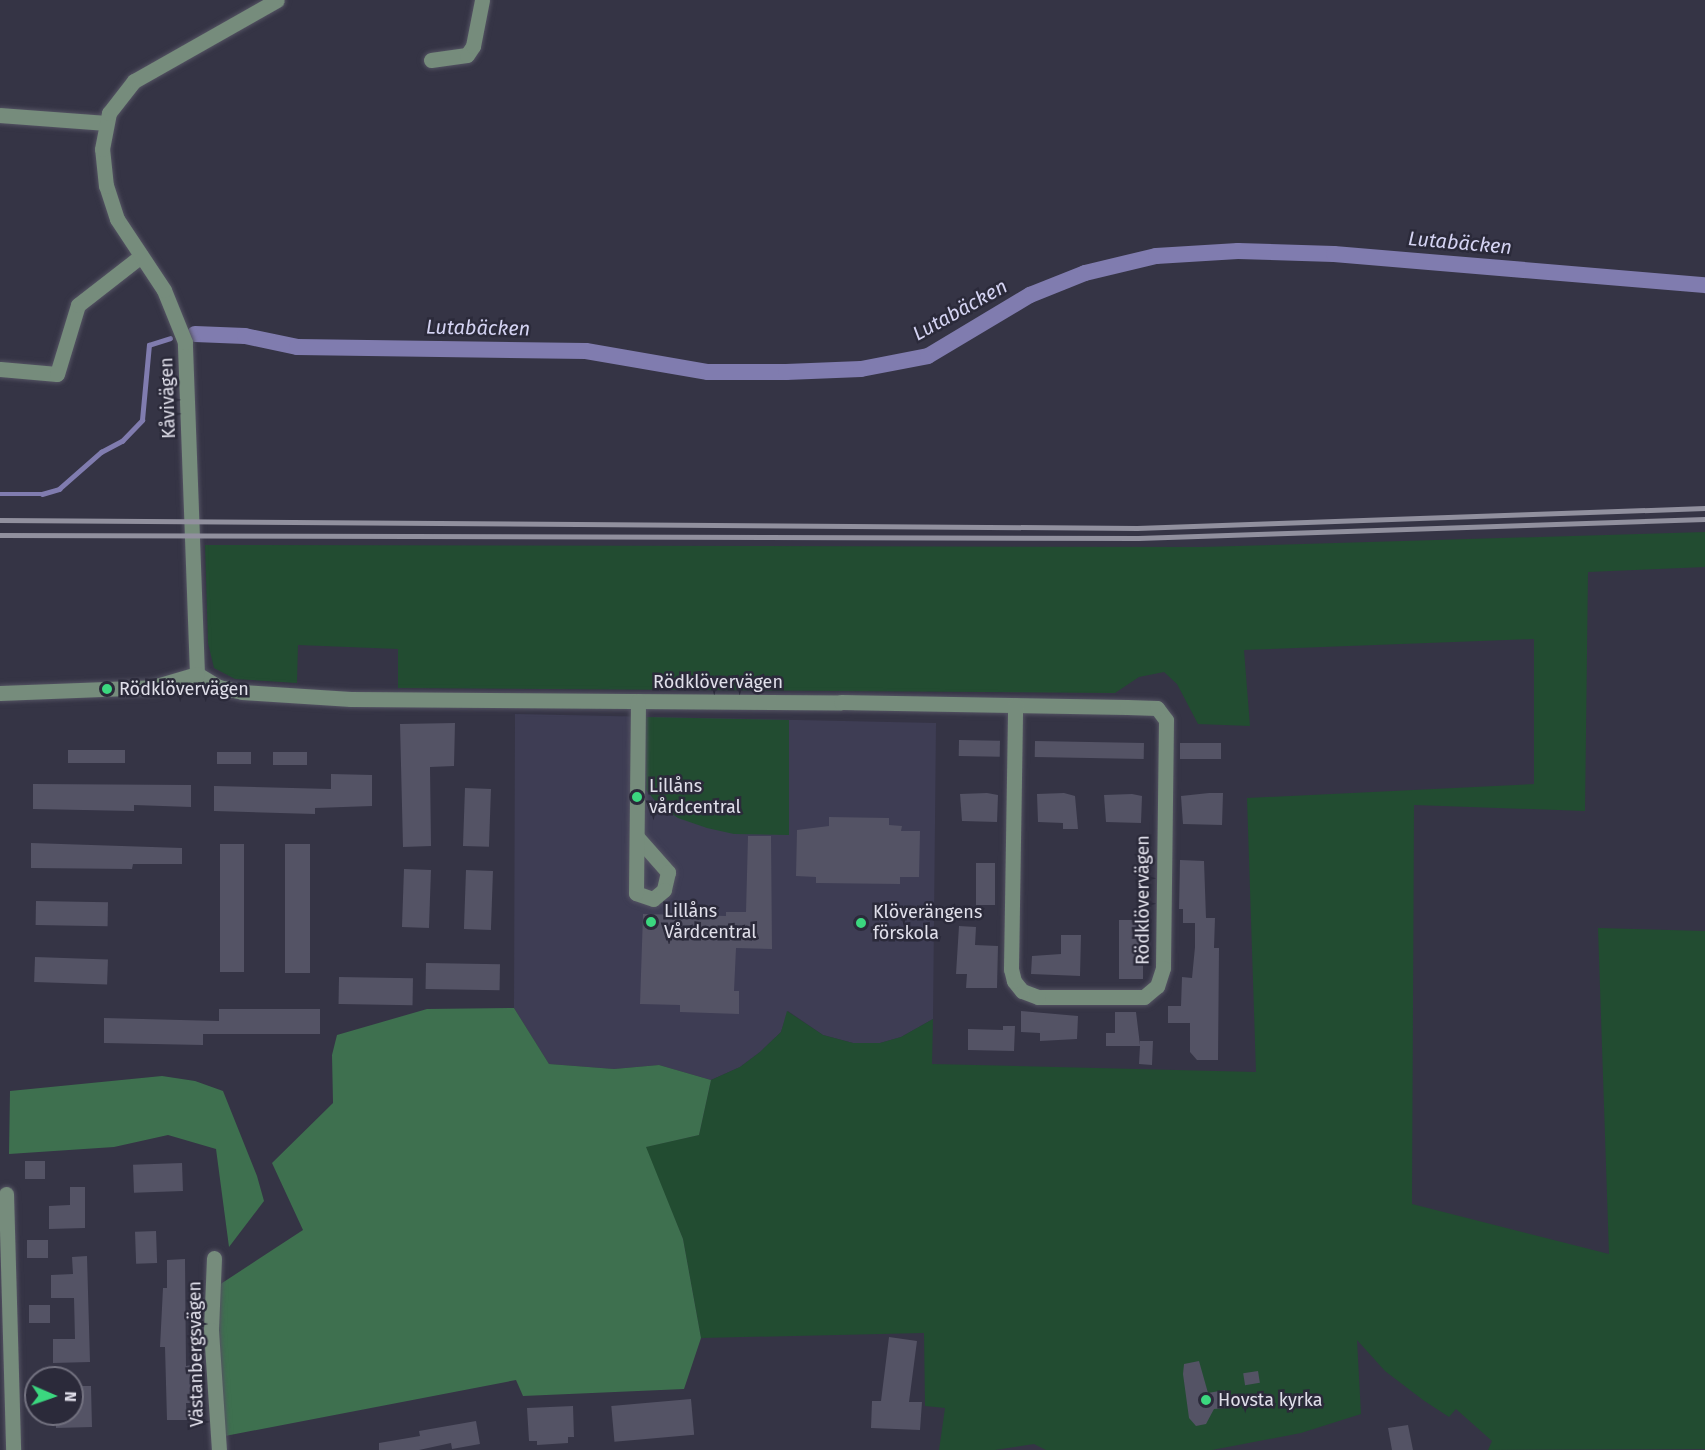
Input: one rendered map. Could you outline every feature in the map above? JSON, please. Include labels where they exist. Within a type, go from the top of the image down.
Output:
[{"type":"street","name":"Kåvivägen","points":[[197,674],[185,342],[164,290],[117,219],[106,186],[102,149],[106,123],[123,91],[142,76],[277,0]]},
{"type":"street","points":[[431,60],[467,55],[473,46],[482,0]]},
{"type":"street","points":[[0,115],[106,123]]},
{"type":"street","points":[[0,369],[57,374],[78,305],[141,256]]},
{"type":"street","points":[[0,693],[153,687],[197,674]]},
{"type":"street","name":"Rödklövervägen","points":[[197,674],[219,687],[285,697],[1015,705],[1156,708],[1163,712],[1163,968],[1157,986],[1144,997],[1038,998],[1022,991],[1014,981],[1011,969],[1015,705]]},
{"type":"street","name":"Rödklövervägen","points":[[637,837],[638,701]]},
{"type":"street","points":[[6,1194],[13,1450]]},
{"type":"street","name":"Västanbergsvägen","points":[[214,1258],[211,1330],[219,1450]]},
{"type":"shaded area","name":"Lillåns Vårdcentral","points":[[515,714],[936,723],[933,1019],[901,1037],[880,1043],[853,1043],[823,1035],[788,1011],[781,1032],[760,1052],[740,1067],[711,1080],[659,1065],[614,1069],[549,1064],[514,1008]]},
{"type":"green space","points":[[1705,532],[1705,567],[1588,572],[1585,811],[1414,805],[1412,1204],[1609,1254],[1598,928],[1705,931],[1705,1449],[1488,1450],[1492,1441],[1456,1409],[1449,1417],[1423,1400],[1385,1371],[1357,1340],[1361,1414],[1301,1433],[1212,1450],[1046,1450],[1034,1444],[995,1450],[939,1450],[945,1408],[925,1406],[924,1333],[701,1338],[683,1239],[645,1147],[699,1135],[711,1080],[740,1067],[760,1052],[781,1032],[787,1011],[823,1035],[853,1043],[880,1043],[901,1037],[933,1019],[932,1064],[1256,1072],[1247,798],[1534,784],[1534,639],[1244,650],[1250,726],[1198,724],[1177,684],[1164,672],[1139,677],[1115,693],[398,688],[398,649],[298,645],[297,683],[235,679],[214,668],[208,643],[205,545],[1202,547]]},
{"type":"green space","points":[[646,717],[789,720],[789,835],[734,834],[707,828],[678,818],[658,804],[646,790]]},
{"type":"green space","points":[[514,1008],[549,1064],[614,1069],[659,1065],[711,1080],[699,1135],[646,1147],[683,1239],[701,1338],[684,1389],[523,1396],[516,1380],[225,1436],[216,1287],[303,1230],[272,1163],[333,1103],[332,1055],[337,1035],[427,1009]]},
{"type":"green space","points":[[162,1076],[195,1081],[223,1091],[257,1176],[264,1201],[229,1247],[216,1149],[168,1135],[114,1147],[9,1154],[10,1091]]},
{"type":"building","points":[[455,723],[454,766],[430,767],[431,846],[403,847],[400,724]]},
{"type":"building","points":[[959,740],[1000,741],[1000,757],[959,756]]},
{"type":"building","points":[[1035,741],[1144,743],[1144,759],[1035,757]]},
{"type":"building","points":[[1180,743],[1221,743],[1221,759],[1180,759]]},
{"type":"building","points":[[68,750],[125,750],[125,763],[68,763]]},
{"type":"building","points":[[217,752],[251,752],[251,764],[217,764]]},
{"type":"building","points":[[273,752],[307,752],[307,765],[273,765]]},
{"type":"building","points":[[331,774],[372,775],[372,806],[315,808],[315,814],[214,811],[214,786],[331,789]]},
{"type":"building","points":[[33,784],[191,785],[191,807],[134,805],[134,811],[33,809]]},
{"type":"building","points":[[465,788],[491,789],[489,847],[463,846]]},
{"type":"building","points":[[1064,793],[1075,796],[1078,829],[1063,829],[1063,823],[1038,822],[1037,794]]},
{"type":"building","points":[[1223,793],[1222,825],[1183,824],[1181,796]]},
{"type":"building","points":[[960,794],[998,795],[997,822],[962,821]]},
{"type":"building","points":[[1104,795],[1142,796],[1141,823],[1106,822]]},
{"type":"building","points":[[829,817],[889,818],[889,825],[902,826],[901,831],[920,831],[919,877],[900,877],[900,884],[816,883],[816,877],[796,876],[797,830],[829,826]]},
{"type":"building","points":[[748,836],[771,836],[772,949],[736,948],[734,991],[739,991],[739,1014],[680,1012],[680,1005],[640,1004],[643,914],[726,916],[726,912],[746,912]]},
{"type":"building","points":[[31,843],[182,848],[182,864],[133,864],[132,869],[31,868]]},
{"type":"building","points":[[220,844],[244,844],[244,972],[220,972]]},
{"type":"building","points":[[285,844],[310,844],[310,973],[285,973]]},
{"type":"building","points":[[1180,860],[1204,861],[1206,918],[1215,918],[1214,948],[1219,948],[1218,1060],[1197,1060],[1190,1052],[1190,1023],[1168,1023],[1168,1006],[1181,1006],[1182,977],[1192,978],[1195,947],[1195,923],[1183,923],[1183,909],[1179,909]]},
{"type":"building","points":[[976,863],[995,863],[995,905],[976,905]]},
{"type":"building","points":[[404,869],[431,870],[429,928],[402,927]]},
{"type":"building","points":[[466,870],[493,871],[491,930],[464,929]]},
{"type":"building","points":[[36,901],[108,902],[108,926],[36,925]]},
{"type":"building","points":[[1119,920],[1143,920],[1143,979],[1119,979]]},
{"type":"building","points":[[959,926],[976,927],[975,945],[998,946],[997,988],[966,988],[967,974],[956,974]]},
{"type":"building","points":[[1061,935],[1081,935],[1080,976],[1031,974],[1032,956],[1061,954]]},
{"type":"building","points":[[35,957],[108,960],[107,985],[34,982]]},
{"type":"building","points":[[426,963],[500,964],[500,990],[426,989]]},
{"type":"building","points":[[339,977],[413,978],[413,1005],[339,1004]]},
{"type":"building","points":[[219,1009],[320,1009],[320,1034],[203,1034],[203,1045],[104,1043],[104,1018],[219,1021]]},
{"type":"building","points":[[1021,1011],[1078,1016],[1077,1039],[1040,1041],[1040,1033],[1021,1032]]},
{"type":"building","points":[[1115,1012],[1136,1012],[1140,1045],[1140,1041],[1153,1041],[1152,1065],[1139,1064],[1140,1046],[1106,1046],[1106,1033],[1115,1033]]},
{"type":"building","points":[[1003,1026],[1015,1026],[1014,1051],[968,1050],[968,1029],[1003,1030]]},
{"type":"building","points":[[25,1161],[45,1161],[45,1179],[25,1179]]},
{"type":"building","points":[[182,1163],[183,1191],[134,1193],[133,1165]]},
{"type":"building","points":[[70,1187],[85,1187],[85,1228],[49,1229],[49,1206],[70,1205]]},
{"type":"building","points":[[156,1231],[157,1263],[136,1264],[135,1232]]},
{"type":"building","points":[[27,1240],[48,1240],[48,1258],[27,1258]]},
{"type":"building","points":[[87,1256],[90,1362],[53,1363],[53,1339],[75,1339],[74,1298],[51,1298],[51,1275],[73,1274],[72,1257]]},
{"type":"building","points":[[185,1259],[186,1366],[191,1365],[192,1403],[186,1403],[187,1420],[167,1420],[165,1347],[160,1347],[163,1288],[167,1288],[167,1260]]},
{"type":"building","points":[[29,1305],[50,1305],[50,1323],[29,1323]]},
{"type":"building","points":[[889,1337],[917,1341],[909,1402],[922,1402],[920,1430],[871,1428],[872,1401],[881,1401]]},
{"type":"building","name":"Hovsta kyrka","points":[[1199,1361],[1208,1393],[1225,1390],[1227,1408],[1214,1409],[1206,1424],[1196,1426],[1189,1418],[1183,1374],[1184,1364]]},
{"type":"building","points":[[1258,1371],[1260,1383],[1245,1385],[1243,1373]]},
{"type":"building","points":[[84,1386],[91,1386],[92,1427],[56,1428],[56,1426],[84,1426]]},
{"type":"building","points":[[691,1399],[694,1435],[614,1442],[611,1406]]},
{"type":"building","points":[[573,1406],[574,1437],[568,1437],[568,1443],[537,1445],[537,1441],[529,1441],[527,1408]]},
{"type":"building","points":[[476,1421],[480,1444],[452,1449],[451,1443],[419,1450],[379,1450],[379,1443],[420,1436],[419,1431]]},
{"type":"building","points":[[1408,1425],[1413,1450],[1392,1450],[1388,1428]]},
{"type":"waterway","name":"Lutabäcken","points":[[195,334],[245,336],[297,347],[586,351],[708,372],[786,372],[861,369],[928,356],[1030,295],[1085,273],[1156,256],[1238,251],[1334,254],[1705,285]]},
{"type":"waterway","name":"Lutabäcken","points":[[0,494],[42,494],[59,489],[101,452],[122,441],[142,420],[149,345],[170,338]]},
{"type":"railway","points":[[0,520],[1137,528],[1705,508]]},
{"type":"railway","points":[[0,535],[1138,538],[1705,519]]},
{"type":"place","name":"Rödklövervägen","points":[[107,689]]},
{"type":"place","name":"Lillåns vårdcentral","points":[[637,797]]},
{"type":"place","name":"Lillåns Vårdcentral","points":[[651,922]]},
{"type":"place","name":"Klöverängens förskola","points":[[861,923]]},
{"type":"place","name":"Hovsta kyrka","points":[[1206,1400]]}]
